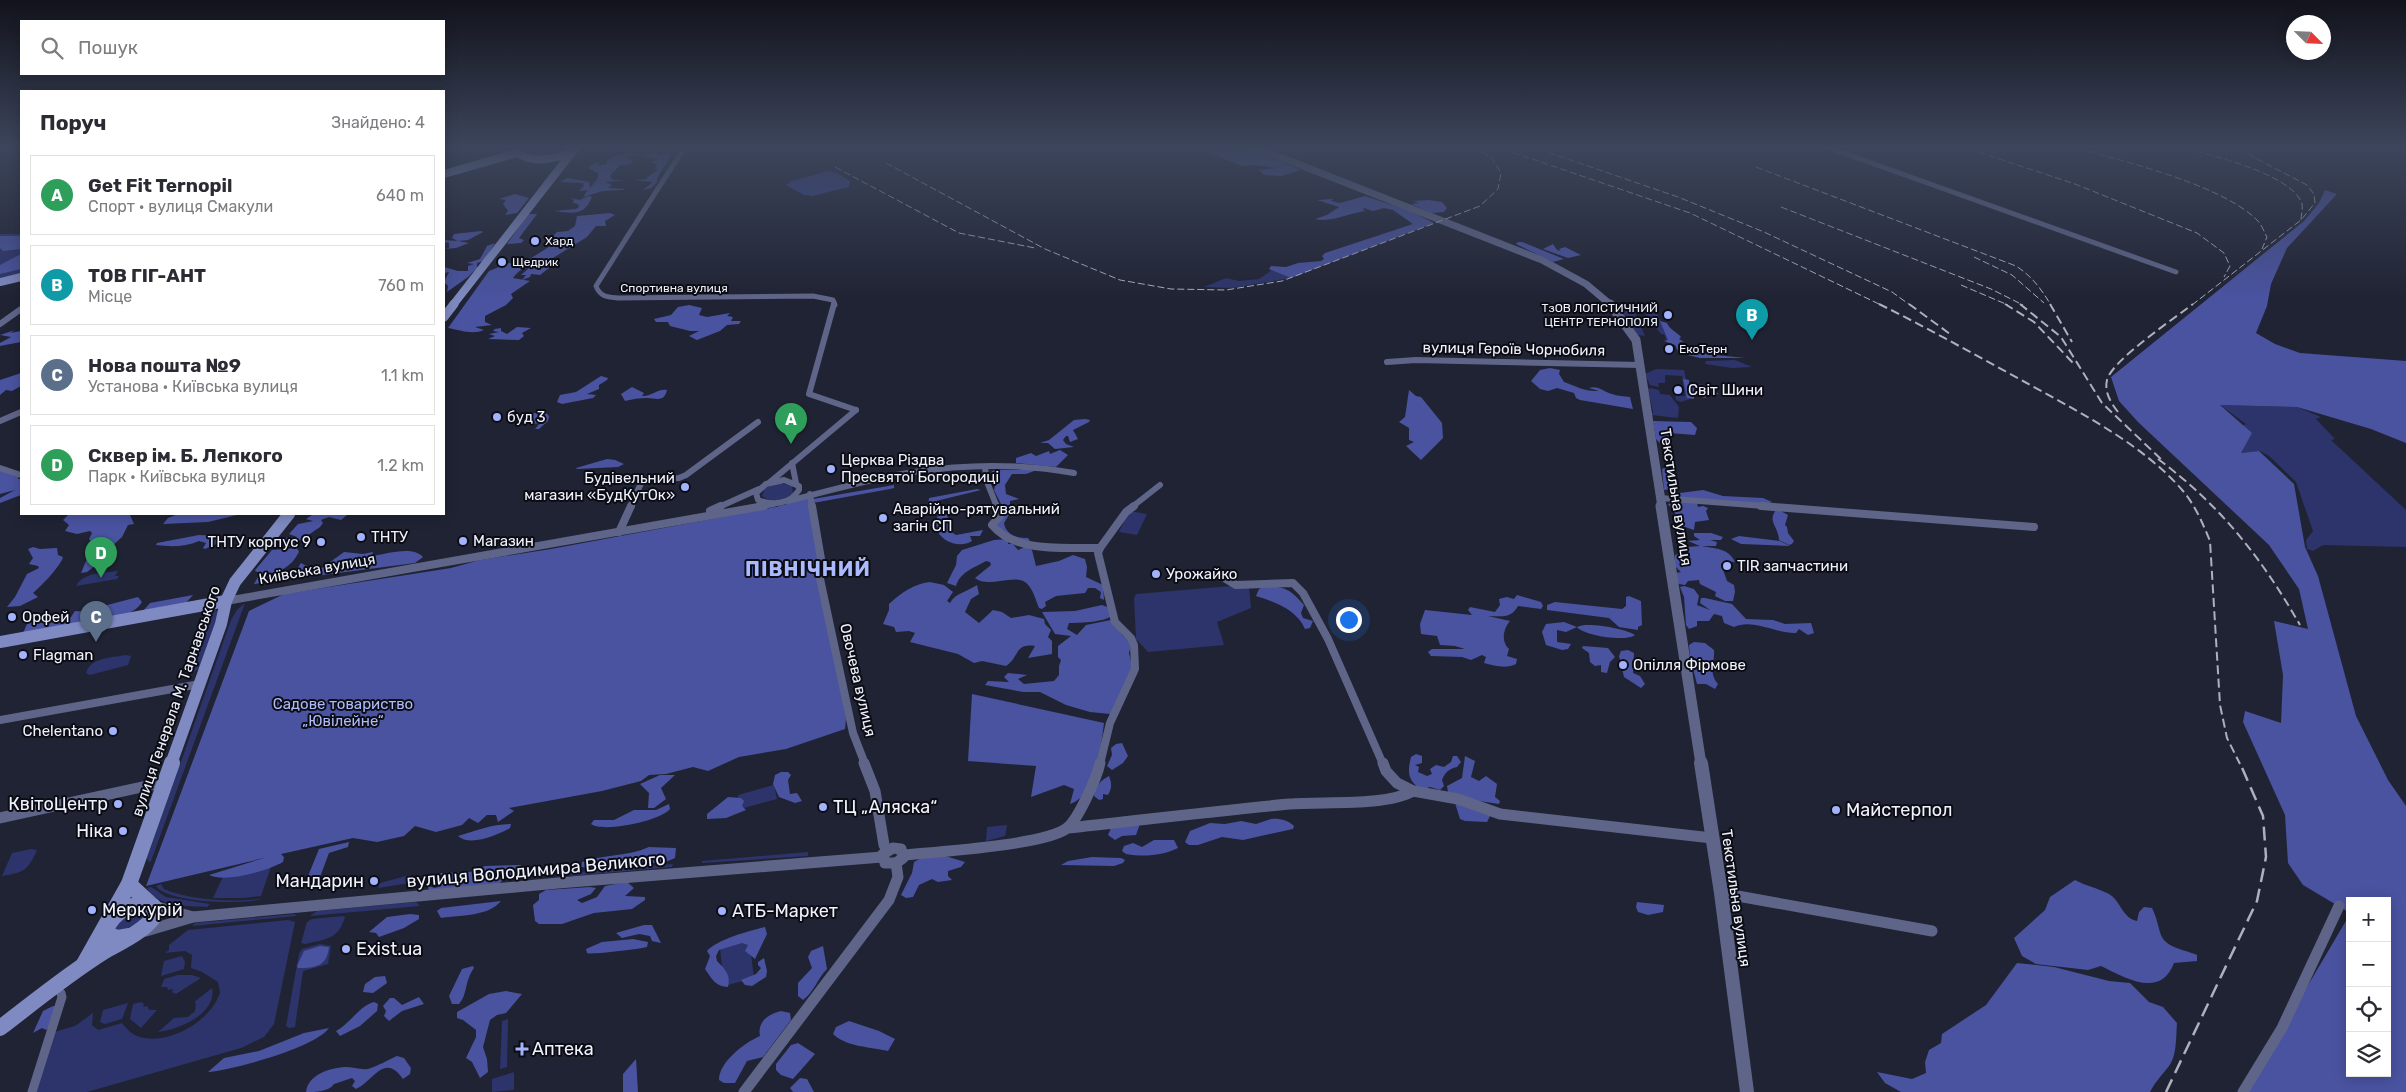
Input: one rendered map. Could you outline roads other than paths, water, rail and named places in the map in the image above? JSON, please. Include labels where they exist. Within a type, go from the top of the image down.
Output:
[{"type":"main road","points":[[445,316],[538,197]]},
{"type":"main road","points":[[0,282],[20,277]]},
{"type":"main road","name":"вулиця Генерала М. Тарнавського","points":[[84,964],[129,884],[221,624],[226,601],[235,582],[288,515]]},
{"type":"main road","name":"Київська вулиця","points":[[0,642],[226,601]]},
{"type":"main road","points":[[0,1028],[84,964],[153,920],[156,909],[129,884]]},
{"type":"main road","points":[[133,934],[111,937],[106,930],[107,925],[125,909],[141,904],[153,906]]},
{"type":"street","name":"Спортивна вулиця","points":[[653,197],[596,286],[598,292],[604,296],[618,298],[812,296],[833,300],[835,307],[809,394],[856,410],[792,463]]},
{"type":"street","name":"Текстильна вулиця","points":[[1383,197],[1503,244],[1575,277],[1608,302],[1630,327],[1639,349],[1712,838],[1747,1092]]},
{"type":"street","points":[[1966,197],[2176,272]]},
{"type":"street","points":[[0,324],[20,310]]},
{"type":"street","name":"вулиця Героїв Чорнобиля","points":[[1387,362],[1416,360],[1641,365]]},
{"type":"street","points":[[0,421],[20,412]]},
{"type":"street","points":[[619,532],[643,479],[679,478],[686,475],[758,422]]},
{"type":"street","points":[[699,516],[759,489],[792,463],[798,494],[788,501]]},
{"type":"street","points":[[0,468],[20,475]]},
{"type":"street","points":[[699,516],[774,504],[810,494],[883,481],[914,472],[986,468],[1044,468],[1074,473]]},
{"type":"street","points":[[986,468],[987,482],[1000,516],[992,525],[995,532],[1023,544],[1100,548]]},
{"type":"street","points":[[770,482],[784,480],[797,485],[810,494],[821,559]]},
{"type":"street","points":[[1068,828],[1087,796],[1099,769],[1110,723],[1135,669],[1134,645],[1131,638],[1116,622],[1111,611],[1098,554],[1100,548],[1126,512],[1160,485]]},
{"type":"street","points":[[759,489],[756,496],[758,500],[774,504]]},
{"type":"street","points":[[1660,498],[2034,527]]},
{"type":"street","name":"Київська вулиця","points":[[226,601],[619,532],[699,516]]},
{"type":"street","name":"Овочева вулиця","points":[[819,574],[853,733],[875,791],[885,853]]},
{"type":"street","points":[[1226,579],[1236,585],[1293,584],[1299,586],[1315,612],[1386,771],[1397,783],[1413,791],[1458,799],[1500,814],[1712,838]]},
{"type":"street","points":[[0,720],[200,684]]},
{"type":"street","points":[[0,818],[165,782]]},
{"type":"street","points":[[744,1092],[889,900],[898,881],[900,859],[897,848],[885,853],[885,863],[900,859],[1053,835],[1068,828],[1288,804],[1326,801],[1376,801],[1404,796],[1413,791]]},
{"type":"street","name":"вулиця Володимира Великого","points":[[193,917],[885,853]]},
{"type":"street","points":[[1720,894],[1932,931]]},
{"type":"street","points":[[153,906],[193,917]]},
{"type":"street","points":[[2242,1092],[2282,1028],[2339,906]]},
{"type":"street","points":[[133,934],[193,917]]},
{"type":"street","points":[[32,1092],[62,997],[61,993]]},
{"type":"railway","points":[[891,197],[959,233],[1035,248]]},
{"type":"railway","points":[[949,197],[1045,249],[1120,280],[1171,289],[1226,290],[1282,281],[1480,206],[1490,197]]},
{"type":"railway","points":[[1643,197],[1690,213],[1881,305]]},
{"type":"railway","points":[[1678,197],[1764,232],[1892,292],[1910,305]]},
{"type":"railway","points":[[1835,197],[2016,266],[2036,283],[2051,305]]},
{"type":"railway","points":[[2107,197],[2197,233],[2224,253],[2230,266],[2224,277]]},
{"type":"railway","points":[[2223,197],[2241,207],[2259,222],[2267,237],[2262,249]]},
{"type":"railway","points":[[2298,197],[2302,204],[2301,220]]},
{"type":"railway","points":[[2301,220],[2315,203],[2314,197]]},
{"type":"railway","points":[[1781,207],[1991,289],[2023,305]]},
{"type":"railway","points":[[2192,305],[2301,220]]},
{"type":"railway","points":[[1974,257],[2012,275],[2044,303]]},
{"type":"railway","points":[[1961,285],[2008,305]]},
{"type":"railway","points":[[1909,304],[1950,334]]},
{"type":"railway","points":[[2005,304],[2034,322],[2074,364]]},
{"type":"railway","points":[[2020,304],[2061,337],[2102,403],[2164,462]]},
{"type":"railway","points":[[2050,304],[2072,342]]},
{"type":"railway","points":[[2118,412],[2106,389],[2107,380],[2111,372],[2132,351],[2193,304]]},
{"type":"railway","points":[[1881,305],[2065,404],[2129,443],[2167,474],[2187,496],[2210,541],[2220,705],[2227,738],[2240,764]]},
{"type":"railway","points":[[2158,459],[2201,495],[2238,534],[2270,577],[2300,625]]},
{"type":"railway","points":[[2166,1092],[2257,901],[2266,857],[2263,816],[2240,763]]},
{"type":"place","name":"Хард","points":[[535,241]]},
{"type":"place","name":"Щедрик","points":[[502,262]]},
{"type":"place","name":"ТзОВ ЛОГІСТИЧНИЙ ЦЕНТР ТЕРНОПОЛЯ","points":[[1668,315]]},
{"type":"place","name":"ТОВ ГІГ-АНТ","points":[[1752,340]]},
{"type":"place","name":"ЕкоТерн","points":[[1669,349]]},
{"type":"place","name":"Світ Шини","points":[[1678,390]]},
{"type":"place","name":"буд 3","points":[[497,417]]},
{"type":"place","name":"Get Fit Ternopil","points":[[791,444]]},
{"type":"place","name":"Церква Різдва Пресвятої Богородиці","points":[[831,469]]},
{"type":"place","name":"Будівельний магазин «БудКутОк»","points":[[685,487]]},
{"type":"place","name":"Аварійно-рятувальний загін СП","points":[[883,518]]},
{"type":"place","name":"ТНТУ","points":[[361,537]]},
{"type":"place","name":"Магазин","points":[[463,541]]},
{"type":"place","name":"ТНТУ корпус 9","points":[[321,542]]},
{"type":"place","name":"TIR запчастини","points":[[1727,566]]},
{"type":"place","name":"Урожайко","points":[[1156,574]]},
{"type":"place","name":"Сквер ім. Б. Лепкого","points":[[101,578]]},
{"type":"place","name":"Орфей","points":[[12,617]]},
{"type":"place","name":"Нова пошта №9","points":[[96,642]]},
{"type":"place","name":"Flagman","points":[[23,655]]},
{"type":"place","name":"Опілля Фірмове","points":[[1623,665]]},
{"type":"place","name":"Chelentano","points":[[113,731]]},
{"type":"place","name":"КвітоЦентр","points":[[118,804]]},
{"type":"place","name":"ТЦ „Аляска“","points":[[823,807]]},
{"type":"place","name":"Майстерпол","points":[[1836,810]]},
{"type":"place","name":"Ніка","points":[[123,831]]},
{"type":"place","name":"Мандарин","points":[[374,881]]},
{"type":"place","name":"Меркурій","points":[[92,910]]},
{"type":"place","name":"АТБ-Маркет","points":[[722,911]]},
{"type":"place","name":"Exist.ua","points":[[346,949]]},
{"type":"place","name":"Аптека","points":[[522,1049]]},
{"type":"district","name":"ПІВНІЧНИЙ","points":[[808,569]]},
{"type":"park label","name":"Садове товариство „Ювілейне“","points":[[343,712]]}]
